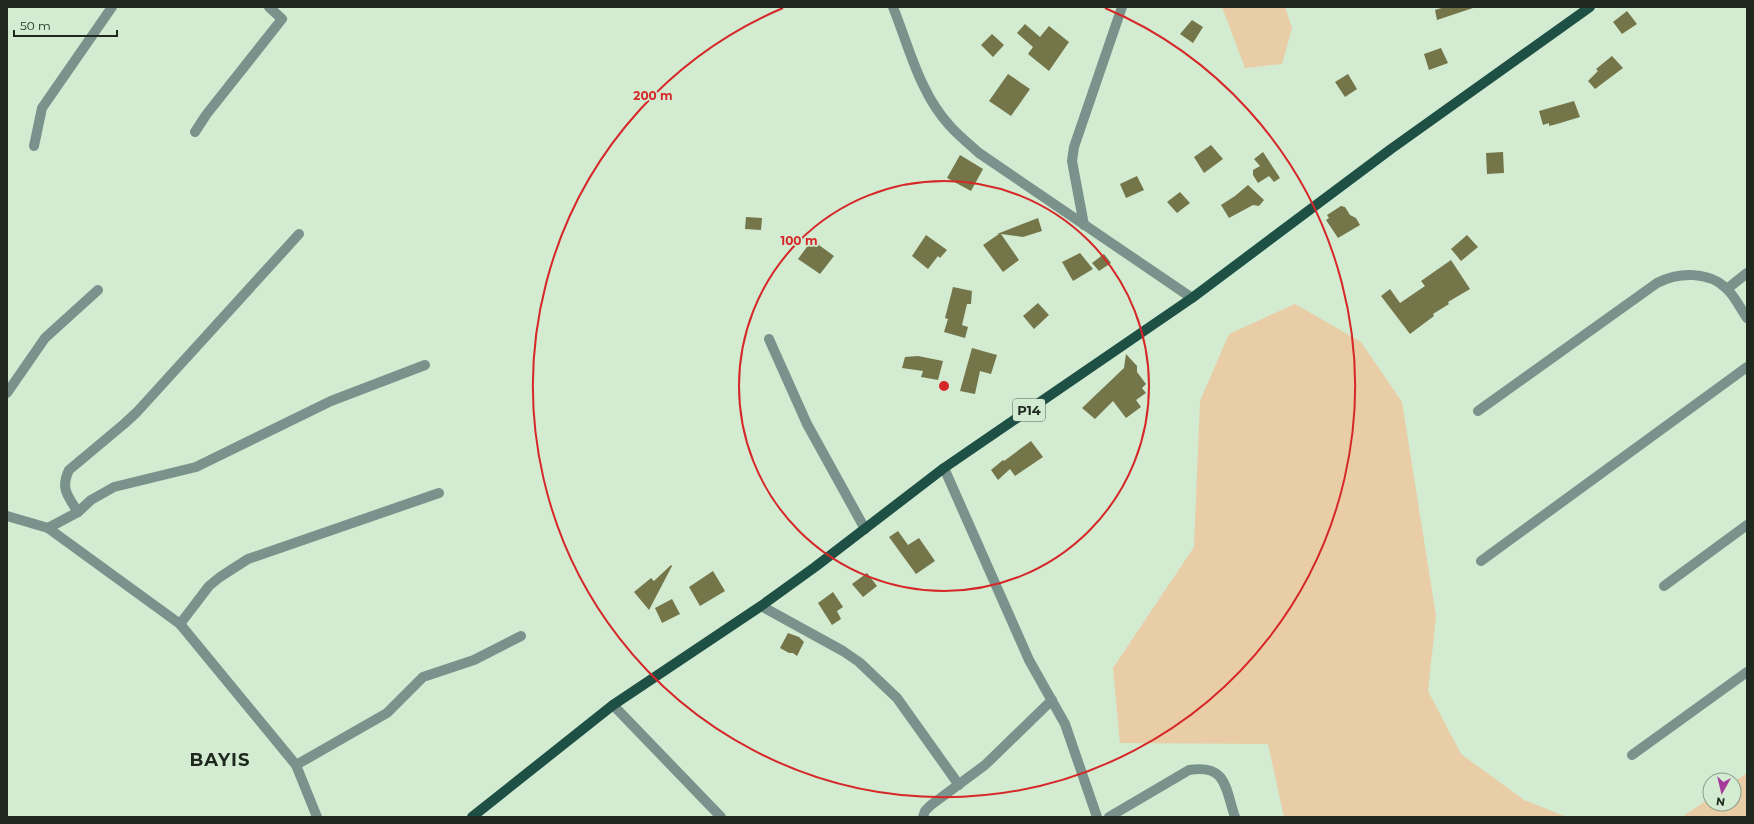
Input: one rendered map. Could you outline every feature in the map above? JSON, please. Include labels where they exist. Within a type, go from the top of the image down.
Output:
[{"type":"main road","name":"P14","points":[[472,817],[613,705],[761,606],[944,468],[1192,298],[1391,150],[1590,7]]},
{"type":"street","points":[[34,146],[42,108],[112,7]]},
{"type":"street","points":[[195,132],[206,115],[282,19],[268,7]]},
{"type":"street","points":[[893,7],[922,81],[932,102],[949,125],[979,153],[1192,298]]},
{"type":"street","points":[[1084,225],[1072,161],[1074,147],[1122,7]]},
{"type":"street","points":[[78,512],[64,488],[64,479],[68,470],[137,412],[299,234]]},
{"type":"street","points":[[1727,289],[1747,273]]},
{"type":"street","points":[[1478,411],[1657,283],[1669,277],[1695,275],[1709,278],[1727,289],[1747,318]]},
{"type":"street","points":[[7,394],[45,338],[98,290]]},
{"type":"street","points":[[769,339],[807,424],[865,529]]},
{"type":"street","points":[[48,528],[78,512],[91,500],[114,487],[196,467],[331,401],[425,365]]},
{"type":"street","points":[[1481,561],[1747,367]]},
{"type":"street","points":[[944,468],[1029,660],[1065,724],[1097,817]]},
{"type":"street","points":[[180,624],[209,586],[220,577],[248,560],[438,493]]},
{"type":"street","points":[[7,516],[48,528],[180,624],[296,765],[317,817]]},
{"type":"street","points":[[1664,586],[1747,525]]},
{"type":"street","points":[[761,606],[843,651],[859,662],[897,698],[960,785]]},
{"type":"street","points":[[296,765],[387,713],[423,677],[474,660],[521,636]]},
{"type":"street","points":[[1632,755],[1747,672]]},
{"type":"street","points":[[923,817],[925,811],[931,805],[985,765],[1052,700]]},
{"type":"street","points":[[613,705],[721,817]]},
{"type":"street","points":[[1109,817],[1189,770],[1202,768],[1213,771],[1221,776],[1235,817]]},
{"type":"shaded area","points":[[1222,7],[1285,7],[1292,28],[1282,64],[1245,68]]},
{"type":"shaded area","points":[[1295,304],[1361,342],[1402,402],[1436,616],[1428,691],[1461,754],[1524,800],[1567,817],[1284,817],[1268,744],[1120,743],[1113,668],[1194,547],[1200,401],[1229,334]]},
{"type":"shaded area","points":[[1747,773],[1747,817],[1682,817],[1702,803],[1702,812],[1742,812],[1742,776]]},
{"type":"building","points":[[1445,7],[1473,8],[1437,20],[1435,10]]},
{"type":"building","points":[[1627,11],[1637,24],[1622,34],[1613,22]]},
{"type":"building","points":[[1192,20],[1203,27],[1193,43],[1180,34]]},
{"type":"building","points":[[1025,24],[1040,37],[1049,26],[1069,42],[1049,71],[1028,54],[1033,47],[1017,33]]},
{"type":"building","points":[[992,34],[1004,45],[993,57],[981,45]]},
{"type":"building","points":[[1441,48],[1448,63],[1429,70],[1424,54]]},
{"type":"building","points":[[1612,56],[1623,68],[1595,89],[1588,81],[1598,71],[1596,69]]},
{"type":"building","points":[[1008,74],[1030,89],[1011,116],[989,101]]},
{"type":"building","points":[[1348,74],[1357,89],[1345,97],[1335,82]]},
{"type":"building","points":[[1574,101],[1580,117],[1549,126],[1549,123],[1543,125],[1539,111]]},
{"type":"building","points":[[1211,145],[1223,159],[1204,173],[1194,157]]},
{"type":"building","points":[[1263,152],[1280,178],[1274,182],[1269,176],[1258,183],[1253,175],[1253,170],[1260,166],[1254,159]]},
{"type":"building","points":[[1503,152],[1504,173],[1487,174],[1486,153]]},
{"type":"building","points":[[960,155],[983,169],[971,191],[947,178]]},
{"type":"building","points":[[1137,176],[1144,190],[1126,198],[1120,184]]},
{"type":"building","points":[[1248,185],[1264,200],[1259,206],[1253,205],[1229,218],[1221,205]]},
{"type":"building","points":[[1180,192],[1190,203],[1177,213],[1167,202]]},
{"type":"building","points":[[1341,206],[1345,207],[1350,215],[1356,218],[1360,225],[1338,238],[1326,220],[1329,218],[1327,215]]},
{"type":"building","points":[[746,217],[762,218],[761,230],[745,229]]},
{"type":"building","points":[[1038,218],[1042,231],[1023,237],[1001,234],[1019,260],[1003,272],[983,245],[999,234],[997,234]]},
{"type":"building","points":[[926,235],[947,250],[940,258],[938,256],[928,269],[912,256]]},
{"type":"building","points":[[1467,235],[1478,247],[1461,261],[1451,249]]},
{"type":"building","points":[[812,240],[834,256],[820,274],[798,259]]},
{"type":"building","points":[[1080,253],[1093,269],[1073,281],[1062,262]]},
{"type":"building","points":[[1104,254],[1111,263],[1099,271],[1092,263]]},
{"type":"building","points":[[1451,260],[1470,289],[1448,302],[1449,304],[1433,314],[1434,316],[1410,334],[1381,296],[1390,289],[1400,303],[1425,286],[1421,281]]},
{"type":"building","points":[[953,287],[972,291],[971,304],[967,304],[962,325],[968,327],[965,338],[944,332],[948,319],[945,318]]},
{"type":"building","points":[[1038,303],[1049,315],[1034,329],[1023,316]]},
{"type":"building","points":[[972,348],[997,355],[991,374],[980,371],[975,394],[960,391]]},
{"type":"building","points":[[1126,354],[1137,366],[1137,372],[1146,384],[1142,388],[1146,393],[1136,400],[1141,407],[1126,418],[1113,401],[1095,419],[1082,408],[1124,368]]},
{"type":"building","points":[[918,356],[943,361],[938,380],[921,377],[923,371],[902,368],[905,357]]},
{"type":"building","points":[[1031,441],[1043,457],[1015,476],[1010,469],[998,480],[991,470]]},
{"type":"building","points":[[898,531],[908,545],[919,538],[935,561],[916,574],[889,537]]},
{"type":"building","points":[[671,565],[672,566],[649,610],[634,592],[651,578],[654,581]]},
{"type":"building","points":[[713,571],[725,591],[700,606],[689,587]]},
{"type":"building","points":[[867,573],[877,586],[863,597],[852,584]]},
{"type":"building","points":[[833,592],[843,607],[837,611],[841,619],[832,625],[818,603]]},
{"type":"building","points":[[672,599],[680,614],[662,623],[655,608]]},
{"type":"building","points":[[788,633],[799,637],[804,642],[797,656],[780,648]]},
{"type":"district","name":"BAYIS","points":[[220,760]]}]
